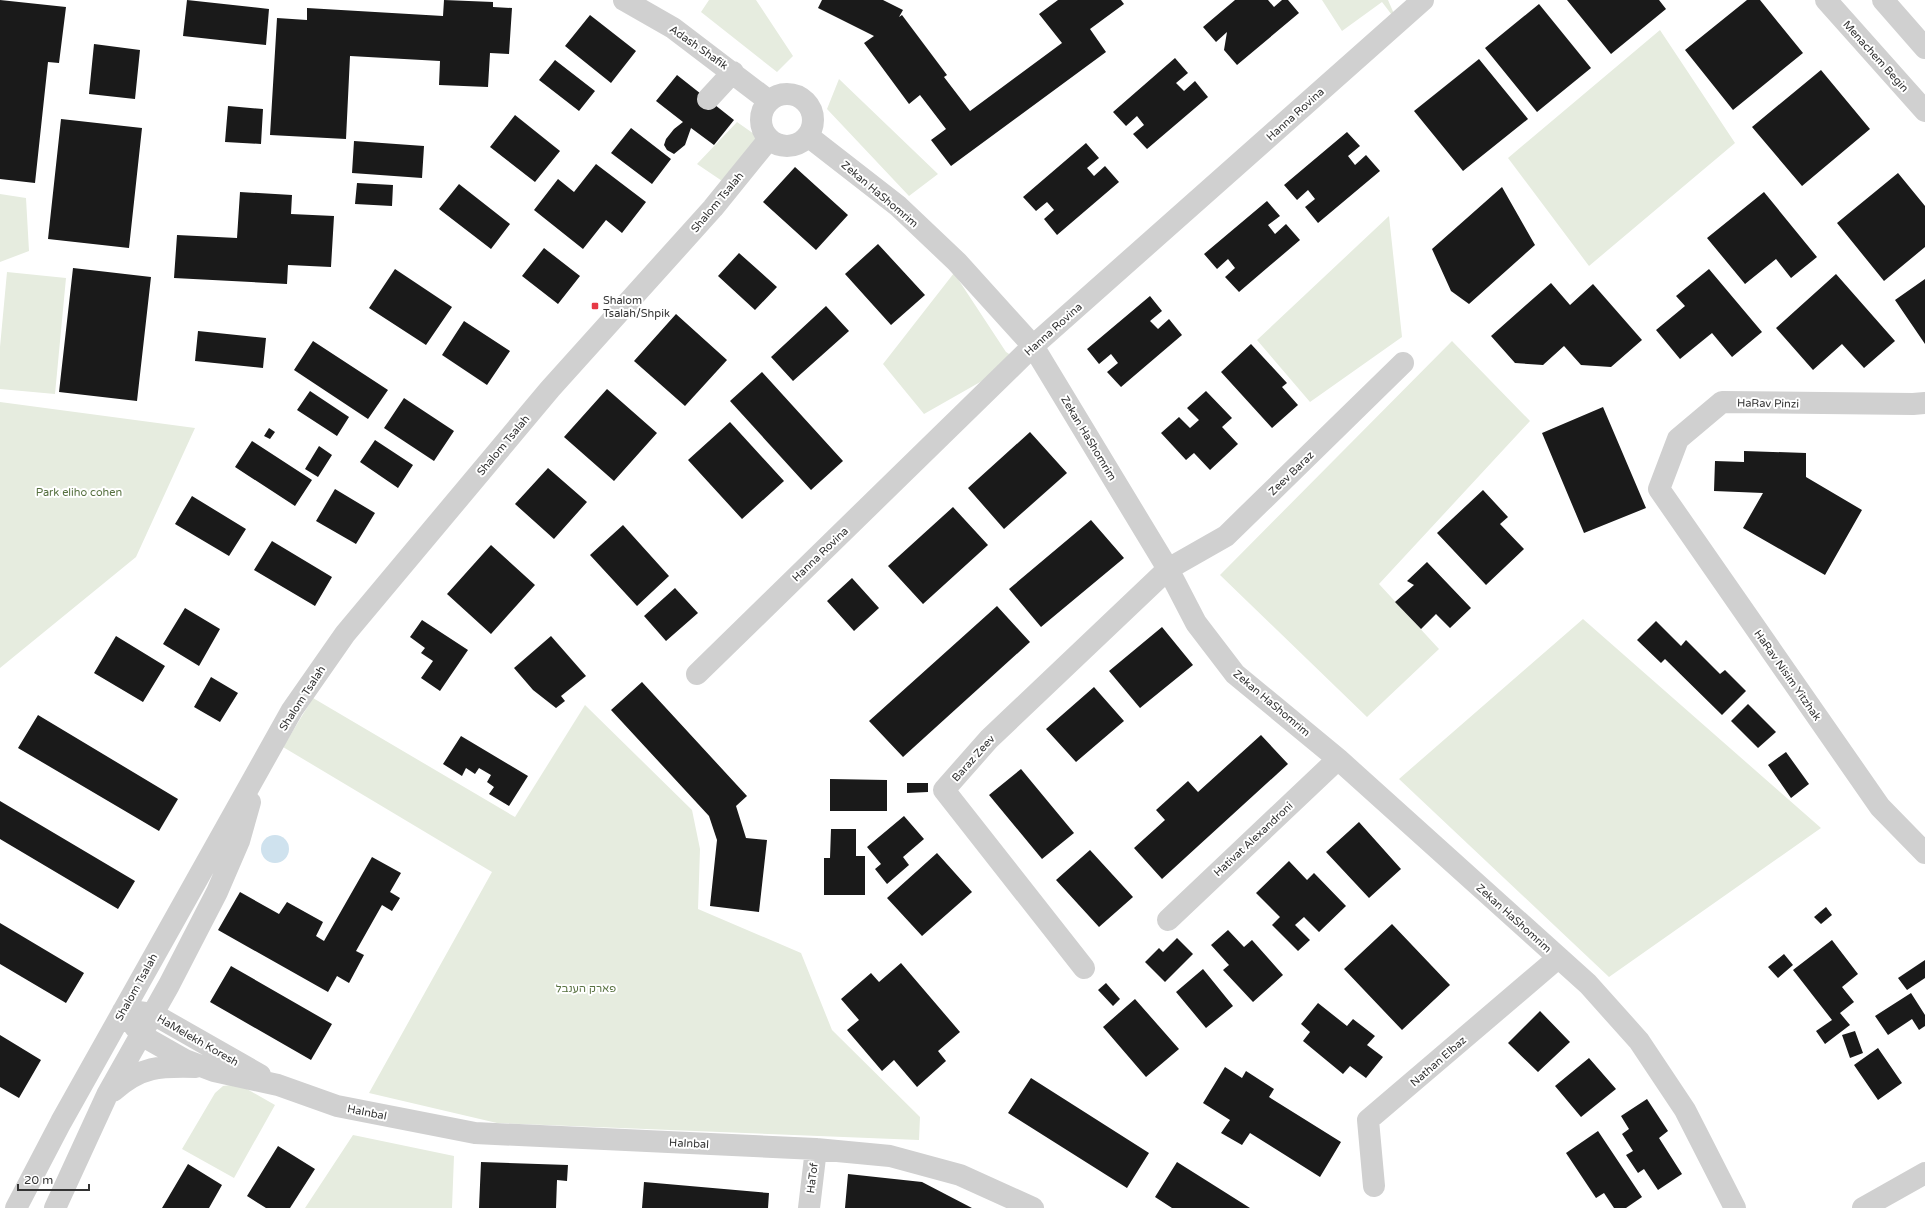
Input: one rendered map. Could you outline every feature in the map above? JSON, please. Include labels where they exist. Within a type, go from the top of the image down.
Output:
[{"type":"street","name":"Adash Shafik","points":[[624,0],[672,28],[733,72],[769,101]]},
{"type":"street","name":"Hanna Rovina","points":[[697,674],[1033,346],[1423,0]]},
{"type":"street","name":"Menachem Begin","points":[[1826,0],[1925,111]]},
{"type":"street","points":[[1884,0],[1925,48]]},
{"type":"street","points":[[708,99],[733,72]]},
{"type":"street","points":[[782,94],[789,94],[802,98],[811,110],[813,116],[812,130],[808,136],[803,142],[789,146],[775,144],[769,139],[762,129],[761,117],[765,105],[782,94]]},
{"type":"street","name":"Zekan HaShomrim","points":[[808,136],[898,206],[957,262],[1033,346],[1168,569],[1196,623],[1235,674],[1338,759],[1588,984],[1639,1041],[1685,1110],[1735,1208]]},
{"type":"street","name":"Shalom Tsalah","points":[[16,1208],[123,1011],[292,710],[345,634],[550,389],[713,208],[769,139]]},
{"type":"street","name":"Zeev Baraz","points":[[1168,569],[1226,536],[1404,363]]},
{"type":"street","name":"HaRav Pinzi","points":[[1659,490],[1678,439],[1722,402],[1925,403]]},
{"type":"street","name":"HaRav Nisim Yitzhak","points":[[1659,490],[1880,807],[1925,853]]},
{"type":"street","name":"Baraz Zeev","points":[[1084,968],[944,790],[989,739],[1168,569]]},
{"type":"street","name":"Hativat Alexandroni","points":[[1168,920],[1338,759]]},
{"type":"street","name":"Shalom Tsalah","points":[[55,1208],[108,1095],[153,1014],[217,892],[239,841],[260,768]]},
{"type":"street","name":"Nathan Elbaz","points":[[1374,1186],[1368,1120],[1558,958]]},
{"type":"street","name":"HaMelekh Koresh","points":[[123,1011],[153,1014],[278,1085]]},
{"type":"street","name":"HaMelekh Koresh","points":[[123,1011],[141,1035],[185,1060],[202,1067],[278,1085],[337,1106]]},
{"type":"street","points":[[108,1095],[127,1078],[146,1070],[169,1066],[202,1067]]},
{"type":"street","name":"HaInbal","points":[[337,1106],[475,1133],[816,1149],[890,1156],[960,1174],[1033,1208]]},
{"type":"street","name":"HaTof","points":[[809,1208],[816,1149]]},
{"type":"street","points":[[1863,1208],[1925,1173]]},
{"type":"green space","points":[[709,0],[756,0],[793,56],[777,72],[701,12]]},
{"type":"green space","points":[[1322,0],[1388,0],[1398,23],[1382,2],[1342,31]]},
{"type":"green space","points":[[1660,30],[1735,143],[1589,266],[1508,158]]},
{"type":"green space","points":[[839,79],[938,174],[909,196],[827,109]]},
{"type":"green space","points":[[737,122],[767,143],[728,185],[697,164]]},
{"type":"green space","points":[[0,194],[26,198],[29,251],[0,262]]},
{"type":"green space","points":[[1389,216],[1402,337],[1310,402],[1257,340]]},
{"type":"green space","points":[[7,272],[66,278],[55,394],[0,389],[0,347]]},
{"type":"green space","points":[[954,273],[1006,352],[1019,360],[924,414],[883,364]]},
{"type":"green space","points":[[1452,341],[1530,421],[1379,584],[1439,649],[1367,717],[1220,575]]},
{"type":"green space","name":"Park eliho cohen","points":[[0,402],[195,428],[136,557],[0,668]]},
{"type":"green space","points":[[1583,619],[1821,828],[1609,977],[1399,779]]},
{"type":"green space","name":"פארק הענבל","points":[[313,698],[515,817],[585,705],[692,810],[700,849],[698,909],[801,953],[832,1030],[920,1117],[919,1140],[497,1123],[369,1093],[492,872],[283,747]]},
{"type":"green space","points":[[240,1085],[275,1105],[234,1178],[182,1149],[215,1093],[223,1086]]},
{"type":"green space","points":[[353,1135],[454,1156],[452,1208],[305,1208]]},
{"type":"water","points":[[275,835],[285,839],[289,849],[285,859],[275,863],[265,859],[261,849],[265,839]]},
{"type":"building","points":[[0,0],[66,7],[59,63],[48,62],[35,183],[0,179]]},
{"type":"building","points":[[187,0],[269,9],[266,45],[183,36]]},
{"type":"building","points":[[444,0],[493,2],[493,7],[512,8],[509,54],[490,53],[488,87],[439,85],[440,61],[350,56],[346,139],[270,135],[277,18],[307,20],[307,8],[443,16]]},
{"type":"building","points":[[822,0],[883,0],[903,10],[899,17],[902,15],[947,75],[944,77],[970,111],[1062,43],[1039,14],[1058,0],[1121,0],[1124,4],[1090,29],[1106,52],[951,166],[931,140],[946,129],[920,95],[909,104],[864,43],[874,36],[818,8]]},
{"type":"building","points":[[1235,0],[1268,0],[1274,7],[1282,0],[1288,0],[1299,13],[1237,65],[1224,50],[1227,32],[1216,42],[1203,27]]},
{"type":"building","points":[[1567,0],[1659,0],[1666,9],[1611,54]]},
{"type":"building","points":[[1747,0],[1760,0],[1803,53],[1733,110],[1685,50]]},
{"type":"building","points":[[1539,4],[1591,68],[1537,112],[1485,48]]},
{"type":"building","points":[[590,15],[636,51],[611,83],[565,46]]},
{"type":"building","points":[[94,44],[140,50],[135,99],[89,94]]},
{"type":"building","points":[[1175,58],[1188,73],[1176,83],[1184,91],[1195,81],[1208,97],[1147,149],[1133,134],[1144,125],[1137,116],[1126,126],[1113,112]]},
{"type":"building","points":[[1479,59],[1528,119],[1463,171],[1414,111]]},
{"type":"building","points":[[555,60],[595,91],[579,111],[539,80]]},
{"type":"building","points":[[1821,70],[1870,129],[1802,186],[1752,127]]},
{"type":"building","points":[[677,75],[734,120],[714,145],[691,128],[685,145],[674,154],[667,150],[664,145],[666,139],[674,129],[683,122],[656,101]]},
{"type":"building","points":[[228,106],[263,109],[261,144],[225,142]]},
{"type":"building","points":[[515,115],[560,151],[535,182],[490,147]]},
{"type":"building","points":[[61,119],[142,128],[129,248],[48,239]]},
{"type":"building","points":[[631,128],[671,159],[652,184],[611,153]]},
{"type":"building","points":[[1347,132],[1360,146],[1348,156],[1355,165],[1366,155],[1380,171],[1318,223],[1305,207],[1315,199],[1308,190],[1297,200],[1284,185]]},
{"type":"building","points":[[354,141],[424,146],[422,178],[352,173]]},
{"type":"building","points":[[1086,143],[1099,158],[1087,168],[1094,176],[1105,166],[1119,182],[1057,235],[1044,219],[1054,210],[1047,202],[1036,211],[1023,197]]},
{"type":"building","points":[[596,164],[646,202],[622,233],[606,220],[583,249],[534,210],[558,179],[574,192]]},
{"type":"building","points":[[795,167],[848,215],[816,250],[763,202]]},
{"type":"building","points":[[1898,173],[1925,206],[1925,247],[1884,281],[1837,223]]},
{"type":"building","points":[[357,183],[393,185],[392,206],[355,204]]},
{"type":"building","points":[[459,184],[510,224],[491,249],[439,209]]},
{"type":"building","points":[[1502,187],[1535,245],[1469,304],[1451,291],[1432,249]]},
{"type":"building","points":[[240,192],[292,195],[291,214],[334,216],[331,267],[288,265],[287,284],[174,278],[177,235],[237,238]]},
{"type":"building","points":[[1764,192],[1817,257],[1791,278],[1776,259],[1745,284],[1707,238]]},
{"type":"building","points":[[1267,201],[1280,216],[1268,225],[1275,234],[1286,224],[1300,240],[1239,292],[1225,277],[1235,268],[1228,259],[1217,269],[1204,254]]},
{"type":"building","points":[[878,244],[925,295],[891,325],[845,274]]},
{"type":"building","points":[[544,248],[580,276],[558,304],[522,276]]},
{"type":"building","points":[[739,253],[777,287],[755,310],[718,276]]},
{"type":"building","points":[[73,268],[151,277],[137,401],[59,392]]},
{"type":"building","points":[[395,269],[452,307],[426,345],[369,308]]},
{"type":"building","points":[[1709,269],[1762,332],[1732,357],[1712,333],[1680,359],[1656,330],[1685,306],[1676,296]]},
{"type":"building","points":[[1836,274],[1895,341],[1864,368],[1842,344],[1813,370],[1776,328]]},
{"type":"building","points":[[1925,279],[1925,344],[1895,300]]},
{"type":"building","points":[[1551,283],[1570,305],[1593,284],[1642,340],[1611,367],[1581,365],[1564,346],[1543,365],[1515,363],[1491,336]]},
{"type":"building","points":[[1150,296],[1162,311],[1150,321],[1158,329],[1169,319],[1182,335],[1121,387],[1107,372],[1118,363],[1111,354],[1099,364],[1087,349]]},
{"type":"building","points":[[826,306],[849,331],[793,381],[771,357]]},
{"type":"building","points":[[676,314],[727,360],[685,406],[634,361]]},
{"type":"building","points":[[464,321],[510,351],[487,385],[442,355]]},
{"type":"building","points":[[198,331],[266,338],[263,368],[195,361]]},
{"type":"building","points":[[313,341],[388,390],[368,419],[294,370]]},
{"type":"building","points":[[1251,344],[1287,383],[1282,387],[1298,405],[1272,428],[1221,372]]},
{"type":"building","points":[[762,372],[843,461],[811,490],[730,401]]},
{"type":"building","points":[[607,389],[657,433],[614,481],[564,437]]},
{"type":"building","points":[[310,391],[349,417],[337,436],[297,410]]},
{"type":"building","points":[[1206,391],[1232,418],[1222,427],[1238,444],[1210,470],[1194,453],[1186,460],[1161,433],[1179,417],[1190,428],[1199,420],[1187,408]]},
{"type":"building","points":[[404,398],[454,431],[434,461],[384,428]]},
{"type":"building","points":[[1603,407],[1646,508],[1584,533],[1542,433]]},
{"type":"building","points":[[730,422],[784,481],[742,519],[688,460]]},
{"type":"building","points":[[269,428],[275,432],[270,439],[264,436]]},
{"type":"building","points":[[1030,432],[1067,473],[1004,529],[968,488]]},
{"type":"building","points":[[375,440],[413,465],[398,488],[360,462]]},
{"type":"building","points":[[252,441],[312,480],[295,506],[235,467]]},
{"type":"building","points":[[319,446],[332,455],[318,477],[305,469]]},
{"type":"building","points":[[1744,451],[1806,453],[1806,477],[1862,510],[1825,575],[1743,528],[1763,493],[1714,491],[1715,461],[1744,462]]},
{"type":"building","points":[[548,468],[587,502],[554,539],[515,504]]},
{"type":"building","points":[[335,489],[375,513],[356,544],[316,521]]},
{"type":"building","points":[[1483,490],[1508,517],[1500,524],[1524,549],[1486,585],[1437,533]]},
{"type":"building","points":[[192,496],[246,529],[229,556],[175,524]]},
{"type":"building","points":[[953,507],[988,545],[923,604],[888,566]]},
{"type":"building","points":[[1091,520],[1124,558],[1041,627],[1009,589]]},
{"type":"building","points":[[623,525],[669,576],[637,606],[590,555]]},
{"type":"building","points":[[272,541],[332,577],[315,606],[254,570]]},
{"type":"building","points":[[491,545],[535,585],[491,634],[447,594]]},
{"type":"building","points":[[1427,562],[1471,608],[1450,628],[1436,614],[1421,629],[1395,602],[1414,585],[1407,581]]},
{"type":"building","points":[[852,578],[879,608],[854,631],[827,601]]},
{"type":"building","points":[[675,588],[698,613],[666,641],[644,616]]},
{"type":"building","points":[[997,606],[1030,642],[903,757],[869,721]]},
{"type":"building","points":[[185,608],[220,629],[199,666],[163,644]]},
{"type":"building","points":[[422,620],[468,650],[440,691],[421,678],[433,661],[421,653],[425,648],[410,637]]},
{"type":"building","points":[[1656,621],[1681,646],[1686,640],[1720,674],[1725,670],[1746,691],[1722,715],[1665,659],[1661,663],[1637,640]]},
{"type":"building","points":[[1162,627],[1193,665],[1140,708],[1109,671]]},
{"type":"building","points":[[116,636],[165,666],[143,702],[94,673]]},
{"type":"building","points":[[551,636],[586,676],[561,696],[565,701],[556,708],[533,690],[514,668]]},
{"type":"building","points":[[211,677],[238,693],[220,722],[194,707]]},
{"type":"building","points":[[642,682],[747,796],[736,806],[746,838],[767,840],[759,912],[710,906],[717,840],[709,816],[611,710]]},
{"type":"building","points":[[1094,687],[1124,721],[1076,762],[1046,729]]},
{"type":"building","points":[[1748,704],[1776,732],[1758,748],[1731,721]]},
{"type":"building","points":[[38,715],[178,799],[159,831],[18,748]]},
{"type":"building","points":[[1261,735],[1288,764],[1162,879],[1134,848],[1165,820],[1156,810],[1188,781],[1198,792]]},
{"type":"building","points":[[461,736],[528,776],[509,806],[489,794],[494,787],[487,782],[491,775],[479,768],[475,774],[466,768],[462,776],[443,764]]},
{"type":"building","points":[[1786,752],[1809,784],[1791,798],[1768,765]]},
{"type":"building","points":[[1021,769],[1074,833],[1042,859],[989,795]]},
{"type":"building","points":[[830,779],[887,780],[887,811],[830,811]]},
{"type":"building","points":[[907,783],[928,783],[928,792],[907,793]]},
{"type":"building","points":[[0,801],[135,881],[118,909],[0,839]]},
{"type":"building","points":[[904,816],[924,839],[903,857],[909,865],[887,884],[875,869],[881,864],[867,847]]},
{"type":"building","points":[[1359,822],[1401,869],[1369,898],[1326,852]]},
{"type":"building","points":[[831,829],[856,829],[856,856],[865,856],[865,895],[824,895],[824,858],[830,858]]},
{"type":"building","points":[[1090,850],[1133,897],[1099,927],[1056,880]]},
{"type":"building","points":[[937,853],[972,892],[922,936],[887,898]]},
{"type":"building","points":[[372,857],[401,873],[390,892],[400,898],[392,911],[382,905],[356,951],[364,955],[349,983],[337,976],[328,992],[218,930],[240,892],[279,914],[287,902],[323,922],[316,936],[324,941]]},
{"type":"building","points":[[1289,861],[1307,880],[1314,873],[1346,906],[1319,932],[1304,917],[1295,925],[1310,940],[1298,951],[1272,925],[1280,917],[1256,893]]},
{"type":"building","points":[[1826,907],[1832,915],[1821,924],[1814,917]]},
{"type":"building","points":[[0,923],[84,973],[66,1003],[0,964]]},
{"type":"building","points":[[1392,924],[1450,985],[1402,1030],[1344,969]]},
{"type":"building","points":[[1228,930],[1244,947],[1252,940],[1283,975],[1253,1002],[1223,970],[1229,965],[1211,945]]},
{"type":"building","points":[[1177,938],[1193,954],[1165,982],[1145,962],[1159,948],[1163,952]]},
{"type":"building","points":[[1832,940],[1858,974],[1842,987],[1854,1002],[1840,1013],[1850,1025],[1825,1044],[1816,1031],[1832,1020],[1793,970]]},
{"type":"building","points":[[1784,954],[1793,965],[1778,978],[1768,967]]},
{"type":"building","points":[[1925,960],[1925,978],[1907,990],[1898,978]]},
{"type":"building","points":[[901,963],[960,1032],[938,1051],[946,1061],[917,1087],[894,1060],[882,1071],[847,1030],[859,1020],[841,999],[871,973],[879,982]]},
{"type":"building","points":[[231,966],[332,1024],[311,1060],[210,1002]]},
{"type":"building","points":[[1203,969],[1233,1006],[1206,1028],[1176,992]]},
{"type":"building","points":[[1106,983],[1120,999],[1113,1006],[1098,990]]},
{"type":"building","points":[[1911,993],[1925,1015],[1925,1026],[1919,1030],[1912,1019],[1888,1035],[1875,1016]]},
{"type":"building","points":[[1135,999],[1179,1049],[1146,1077],[1103,1027]]},
{"type":"building","points":[[1318,1003],[1347,1026],[1353,1019],[1375,1036],[1367,1045],[1383,1057],[1366,1078],[1350,1066],[1343,1074],[1303,1041],[1310,1032],[1301,1024]]},
{"type":"building","points":[[1540,1011],[1570,1042],[1538,1072],[1508,1043]]},
{"type":"building","points":[[1855,1031],[1863,1053],[1850,1058],[1842,1035]]},
{"type":"building","points":[[0,1035],[41,1060],[19,1098],[0,1087]]},
{"type":"building","points":[[1878,1048],[1902,1083],[1878,1100],[1854,1065]]},
{"type":"building","points":[[1589,1058],[1616,1089],[1581,1117],[1555,1086]]},
{"type":"building","points":[[1225,1067],[1242,1078],[1246,1071],[1274,1089],[1269,1097],[1341,1142],[1320,1177],[1250,1133],[1242,1145],[1221,1133],[1230,1120],[1203,1103]]},
{"type":"building","points":[[1031,1078],[1149,1153],[1127,1188],[1008,1113]]},
{"type":"building","points":[[1647,1099],[1668,1131],[1659,1138],[1682,1174],[1658,1190],[1644,1169],[1638,1173],[1626,1155],[1633,1151],[1622,1134],[1629,1129],[1621,1116]]},
{"type":"building","points":[[1598,1131],[1642,1197],[1626,1208],[1614,1208],[1604,1193],[1596,1198],[1566,1153]]},
{"type":"building","points":[[278,1146],[315,1169],[290,1208],[266,1208],[247,1196]]},
{"type":"building","points":[[481,1162],[568,1165],[567,1181],[557,1180],[556,1208],[479,1208]]},
{"type":"building","points":[[1177,1162],[1250,1208],[1172,1208],[1155,1197]]},
{"type":"building","points":[[188,1164],[222,1185],[209,1208],[162,1208]]},
{"type":"building","points":[[848,1174],[922,1182],[972,1208],[845,1208]]},
{"type":"building","points":[[644,1182],[769,1193],[768,1208],[642,1208]]},
{"type":"place","name":"Shalom Tsalah/Shpik","points":[[595,306]]}]
